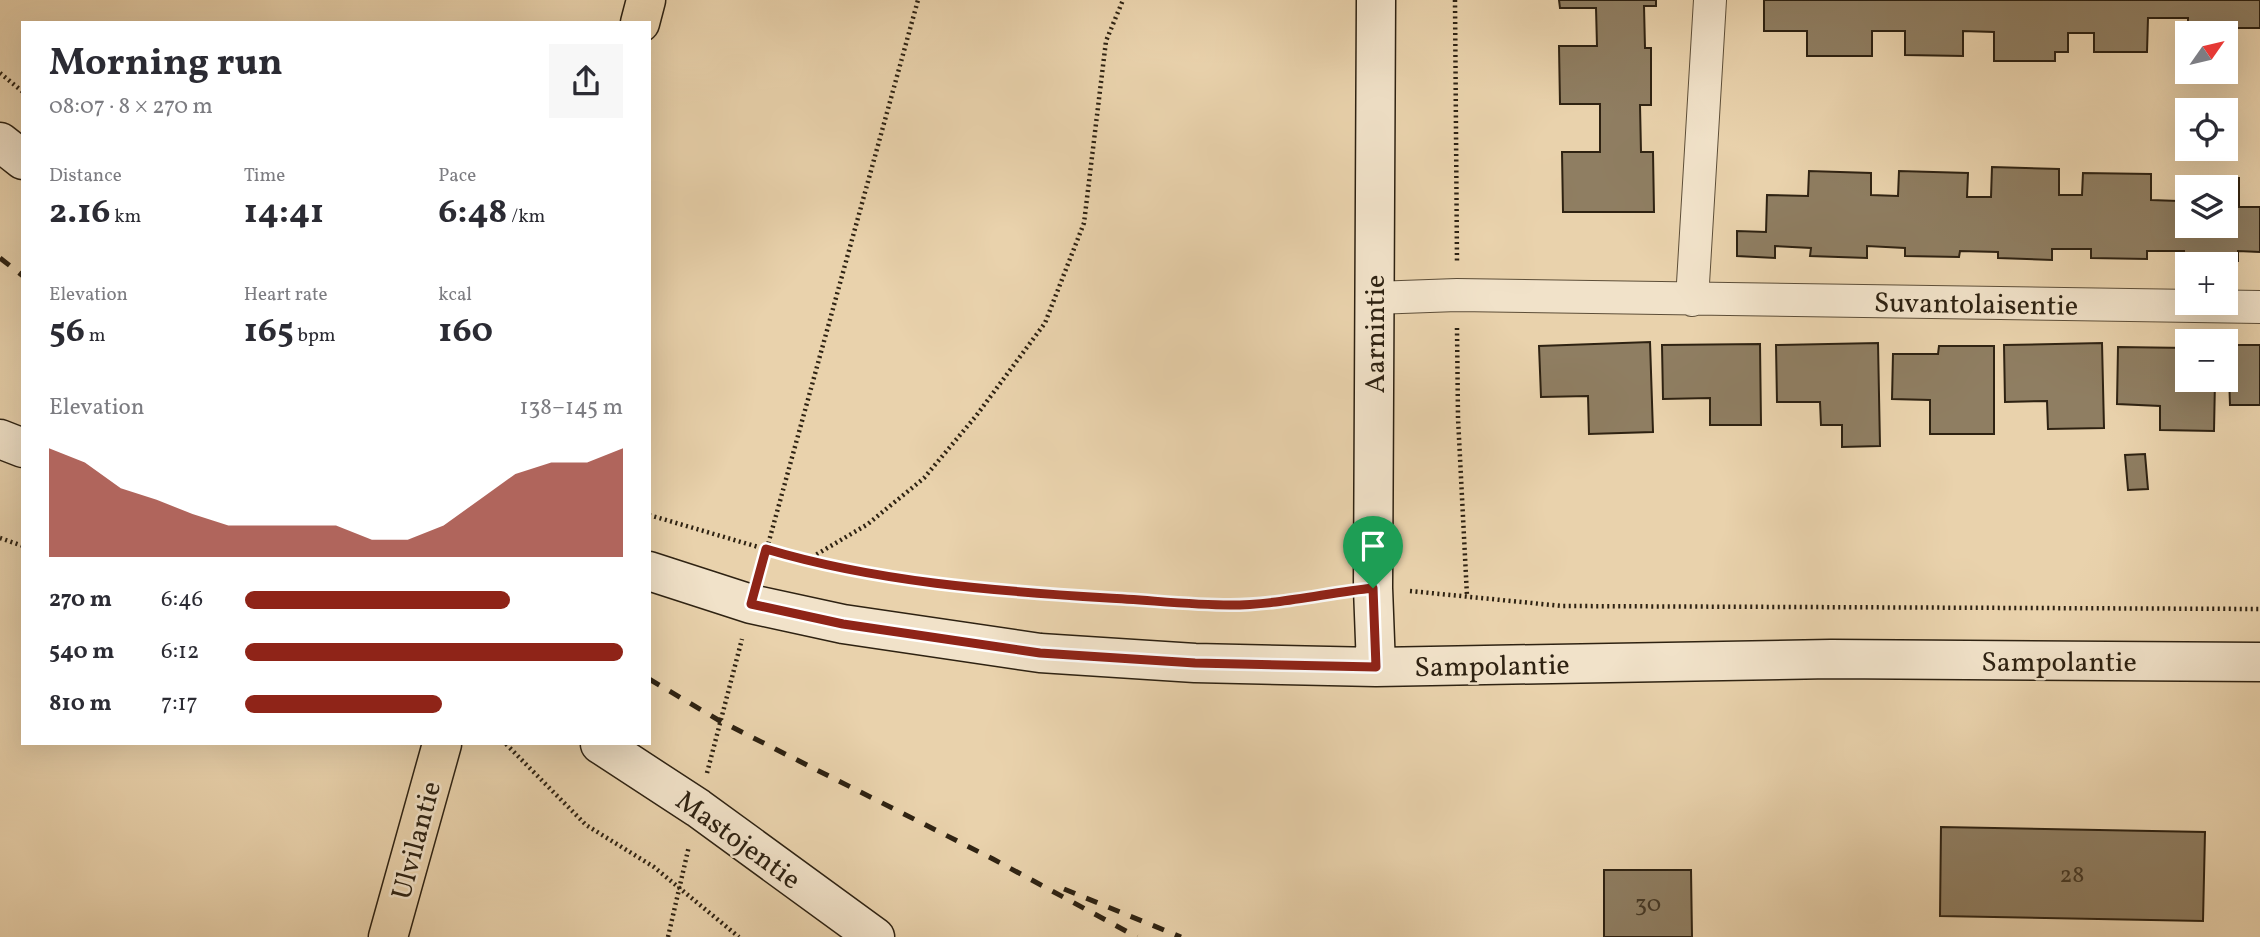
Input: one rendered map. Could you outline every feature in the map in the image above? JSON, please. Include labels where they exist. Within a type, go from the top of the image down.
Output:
[{"type":"main road","points":[[641,21],[646,0]]},
{"type":"main road","name":"Ulvilantie","points":[[388,937],[442,745]]},
{"type":"street","name":"Aarnintie","points":[[1376,0],[1373,588],[1376,667]]},
{"type":"street","points":[[1692,300],[1710,0]]},
{"type":"street","points":[[0,142],[21,158]]},
{"type":"street","name":"Suvantolaisentie","points":[[1374,298],[1457,295],[2260,307]]},
{"type":"street","points":[[0,439],[21,447]]},
{"type":"street","name":"Sampolantie","points":[[651,572],[751,604],[843,624],[1040,653],[1195,663],[1376,667],[1831,659],[2260,662]]},
{"type":"street","name":"Mastojentie","points":[[602,745],[698,808],[875,937]]},
{"type":"path","points":[[668,937],[751,604],[918,0]]},
{"type":"path","points":[[806,561],[868,524],[923,478],[976,416],[1045,323],[1084,223],[1106,41],[1123,0]]},
{"type":"path","points":[[0,73],[21,90]]},
{"type":"path","points":[[651,516],[806,561],[866,574],[1046,594],[1231,605],[1373,588],[1562,606],[2260,609]]},
{"type":"path","points":[[0,538],[21,545]]},
{"type":"path","points":[[507,745],[586,825],[654,867],[739,937]]},
{"type":"building","points":[[1559,0],[1656,0],[1656,6],[1644,6],[1645,48],[1651,48],[1651,105],[1640,105],[1641,152],[1653,152],[1654,212],[1563,212],[1562,152],[1600,152],[1600,104],[1560,104],[1559,46],[1597,46],[1596,8],[1560,8]]},
{"type":"building","points":[[1764,0],[2260,0],[2260,28],[2238,28],[2238,21],[2148,18],[2147,52],[2094,52],[2094,33],[2068,33],[2068,52],[2055,52],[2055,61],[1994,61],[1994,32],[1963,31],[1963,56],[1905,55],[1905,31],[1872,31],[1872,56],[1807,56],[1807,31],[1764,31]]},
{"type":"building","points":[[1992,167],[2059,169],[2059,195],[2082,195],[2083,173],[2151,174],[2151,200],[2175,201],[2175,238],[2238,238],[2239,178],[2239,207],[2260,207],[2260,252],[2147,251],[2147,259],[2091,258],[2091,249],[2052,249],[2052,260],[1998,258],[1998,252],[1960,251],[1959,257],[1905,256],[1905,248],[1867,246],[1867,258],[1810,256],[1811,248],[1775,246],[1775,258],[1737,256],[1737,231],[1766,232],[1767,195],[1808,196],[1809,171],[1871,173],[1871,195],[1898,196],[1899,171],[1968,173],[1967,197],[1991,197]]},
{"type":"building","points":[[1650,342],[1653,432],[1589,434],[1588,396],[1541,397],[1539,346]]},
{"type":"building","points":[[1878,343],[1880,446],[1842,447],[1842,425],[1821,425],[1820,402],[1777,402],[1776,345]]},
{"type":"building","points":[[2102,343],[2104,428],[2048,429],[2047,401],[2005,402],[2004,345]]},
{"type":"building","points":[[1760,344],[1761,425],[1710,425],[1710,398],[1663,399],[1662,345]]},
{"type":"building","points":[[2238,345],[2260,345],[2260,405],[2230,405],[2230,392],[2238,392]]},
{"type":"building","points":[[1939,346],[1994,346],[1994,434],[1930,434],[1930,400],[1892,399],[1893,354],[1938,354]]},
{"type":"building","points":[[2118,347],[2175,348],[2175,392],[2215,392],[2214,431],[2160,430],[2160,406],[2117,404]]},
{"type":"building","points":[[2145,454],[2148,489],[2128,490],[2125,455]]},
{"type":"building","points":[[1941,827],[2205,832],[2203,921],[1940,916]]},
{"type":"building","points":[[1604,870],[1691,870],[1692,937],[1604,937]]},
{"type":"railway","points":[[0,258],[21,274]]},
{"type":"railway","points":[[651,680],[720,721],[993,859],[1137,937]]},
{"type":"railway","points":[[1064,889],[1181,937]]},
{"type":"route","points":[[766,549],[866,574],[1046,594],[1231,605],[1373,588],[1376,667],[1195,663],[1040,653],[843,624],[751,604],[766,549]]}]
